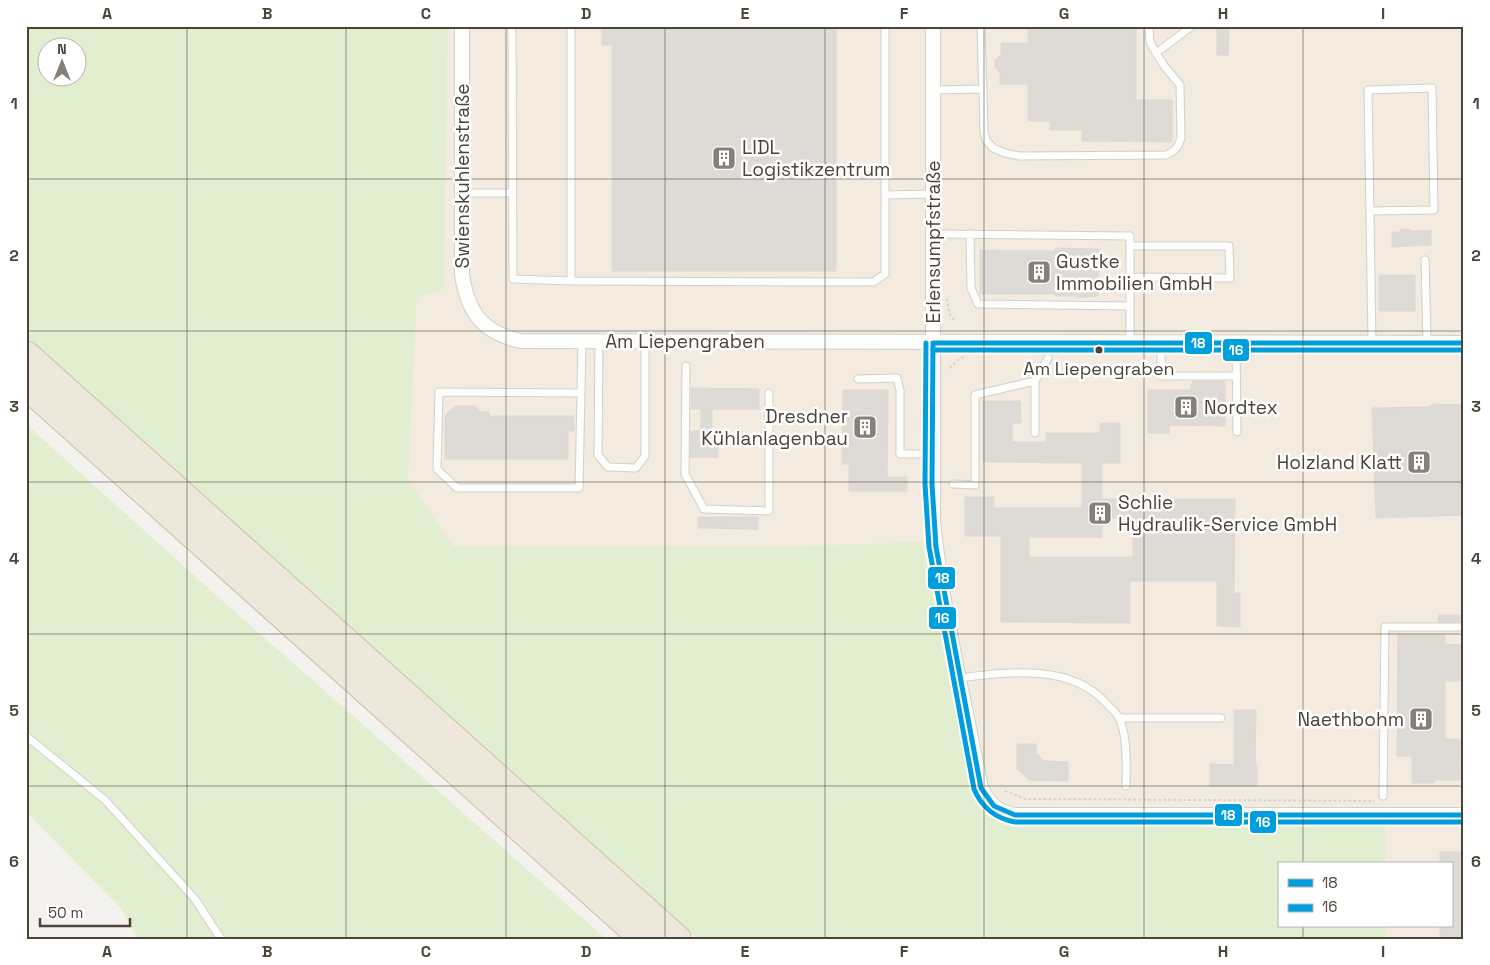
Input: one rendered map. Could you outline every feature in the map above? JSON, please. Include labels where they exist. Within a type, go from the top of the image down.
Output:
[{"type":"highway","points":[[26,354],[678,939]]},
{"type":"highway","points":[[26,386],[643,939]]},
{"type":"street","name":"Swienskuhlenstraße","points":[[462,26],[462,275],[465,291],[471,306],[482,322]]},
{"type":"street","name":"Erlensumpfstraße","points":[[933,26],[933,521],[936,547],[981,788],[989,802],[995,808],[1015,814],[1464,815]]},
{"type":"street","name":"Am Liepengraben","points":[[482,322],[505,338],[521,341],[1464,343]]},
{"type":"lane","points":[[512,26],[512,279],[571,281],[873,282],[885,274],[885,26]]},
{"type":"lane","points":[[571,26],[571,281]]},
{"type":"lane","points":[[981,26],[984,131],[986,140],[993,148],[1005,153],[1036,156],[1166,155],[1174,151],[1179,145],[1181,138],[1181,91],[1177,80],[1165,67],[1150,42],[1149,26]]},
{"type":"lane","points":[[1156,53],[1192,26]]},
{"type":"lane","points":[[1370,211],[1434,210],[1432,88],[1368,90],[1372,343]]},
{"type":"lane","points":[[933,90],[983,89]]},
{"type":"lane","points":[[462,193],[512,193]]},
{"type":"lane","points":[[885,195],[932,194]]},
{"type":"lane","points":[[933,234],[1130,236],[1130,343]]},
{"type":"lane","points":[[970,234],[971,288],[978,304],[1130,306]]},
{"type":"lane","points":[[1130,246],[1229,246],[1230,278],[1130,277]]},
{"type":"lane","points":[[1425,260],[1427,343]]},
{"type":"lane","points":[[581,392],[439,392],[437,469],[457,488],[579,488],[581,392],[582,341]]},
{"type":"lane","points":[[599,341],[598,455],[608,467],[636,468],[645,456],[645,341]]},
{"type":"lane","points":[[1161,343],[1161,376],[1236,376]]},
{"type":"lane","points":[[1236,343],[1236,432]]},
{"type":"lane","points":[[1035,433],[1035,381],[1048,358]]},
{"type":"lane","points":[[686,366],[685,474],[704,509],[769,511],[769,393]]},
{"type":"lane","points":[[858,379],[897,378],[900,390],[900,454],[918,454]]},
{"type":"lane","points":[[953,484],[975,485],[975,395],[1035,381]]},
{"type":"lane","points":[[1382,799],[1385,627],[1464,626]]},
{"type":"lane","points":[[960,678],[1041,672],[1069,679],[1099,695],[1119,718],[1126,749],[1126,786]]},
{"type":"lane","points":[[1119,718],[1221,718]]},
{"type":"lane","points":[[26,736],[105,800],[195,899],[221,939]]},
{"type":"path","points":[[950,368],[964,357]]},
{"type":"path","points":[[1005,791],[1026,799],[1382,799]]},
{"type":"shaded area","points":[[448,26],[1464,26],[1464,939],[1383,939],[1387,935],[1386,928],[1452,928],[1452,862],[1385,862],[1384,826],[1003,825],[985,814],[971,787],[922,542],[796,546],[453,546],[408,479],[417,298],[444,289]]},
{"type":"green space","points":[[26,26],[448,26],[444,289],[417,298],[408,479],[453,546],[796,546],[922,542],[971,787],[985,814],[1003,825],[1385,826],[1385,862],[1278,862],[1278,928],[1386,928],[1387,935],[1383,939],[698,939],[26,336]]},
{"type":"green space","points":[[26,424],[217,596],[606,939],[139,939],[120,907],[26,812]]},
{"type":"building","name":"LIDL Logistikzentrum","points":[[602,26],[836,26],[836,271],[612,271],[612,45],[602,45]]},
{"type":"building","points":[[1028,26],[1136,26],[1136,100],[1172,100],[1172,142],[1082,141],[1082,130],[1050,130],[1050,121],[1028,121],[1028,84],[1000,84],[1000,73],[995,67],[995,60],[1001,55],[1001,43],[1028,43]]},
{"type":"building","points":[[1217,26],[1229,26],[1228,55],[1217,55]]},
{"type":"building","points":[[1400,229],[1409,229],[1411,231],[1431,230],[1431,245],[1392,247],[1392,232],[1400,232]]},
{"type":"building","name":"Gustke Immobilien GmbH","points":[[1055,248],[1099,249],[1098,296],[1077,298],[1077,296],[1055,296],[1055,294],[980,294],[980,250],[1055,251]]},
{"type":"building","points":[[1379,275],[1415,275],[1415,311],[1379,311]]},
{"type":"building","name":"Nordtex","points":[[1194,381],[1225,381],[1225,426],[1169,425],[1169,433],[1148,433],[1148,390],[1191,390],[1191,384]]},
{"type":"building","points":[[691,388],[759,389],[759,409],[712,409],[712,431],[718,431],[718,457],[690,457],[691,431],[701,431],[701,409],[691,409]]},
{"type":"building","name":"Dresdner Kühlanlagenbau","points":[[843,390],[888,390],[887,477],[907,477],[907,491],[849,491],[849,464],[842,464]]},
{"type":"building","name":"Schlie Hydraulik-Service GmbH","points":[[983,401],[1020,401],[1021,423],[1012,423],[1012,442],[1046,442],[1046,433],[1100,433],[1100,423],[1120,423],[1120,463],[1102,463],[1102,499],[1235,499],[1234,593],[1240,593],[1240,627],[1217,626],[1217,581],[1130,581],[1130,623],[1001,622],[1001,536],[965,536],[965,497],[994,497],[994,508],[1082,508],[1082,463],[983,462]],"holes":[[[1102,518],[1133,518],[1133,557],[1029,557],[1029,537],[1102,537]]]},
{"type":"building","name":"Holzland Klatt","points":[[1432,404],[1464,405],[1464,515],[1376,518],[1372,408],[1430,407]]},
{"type":"building","points":[[455,406],[475,406],[481,412],[489,412],[489,416],[574,416],[574,431],[568,431],[568,459],[445,459],[445,416]]},
{"type":"building","points":[[698,517],[758,517],[758,529],[698,528]]},
{"type":"building","points":[[1439,615],[1464,615],[1464,622],[1438,622]]},
{"type":"building","name":"Naethbohm","points":[[1398,635],[1445,635],[1445,644],[1464,645],[1464,681],[1445,681],[1445,739],[1464,739],[1464,751],[1461,751],[1460,780],[1434,780],[1434,783],[1412,783],[1412,756],[1397,756]]},
{"type":"building","points":[[1234,710],[1256,710],[1255,765],[1257,765],[1257,786],[1210,786],[1210,764],[1234,765]]},
{"type":"building","points":[[1017,744],[1036,744],[1036,753],[1044,761],[1068,762],[1068,781],[1029,780],[1017,769]]},
{"type":"building","points":[[1440,852],[1464,852],[1464,939],[1440,939],[1440,928],[1452,928],[1452,862],[1440,862]]},
{"type":"transit line","name":"16","points":[[926,343],[925,484],[929,547],[974,789],[985,807],[995,815],[1015,822],[1464,822]]},
{"type":"transit line","name":"18","points":[[933,343],[932,484],[936,547],[981,788],[994,806],[1015,815],[1464,815]]},
{"type":"transit line","name":"18","points":[[933,343],[1464,343]]},
{"type":"transit line","name":"16","points":[[933,350],[1464,350]]},
{"type":"place","name":"LIDL Logistikzentrum","points":[[724,158]]},
{"type":"place","name":"Gustke Immobilien GmbH","points":[[1039,272]]},
{"type":"place","name":"Am Liepengraben","points":[[1099,350]]},
{"type":"place","name":"Nordtex","points":[[1186,407]]},
{"type":"place","name":"Dresdner Kühlanlagenbau","points":[[865,427]]},
{"type":"place","name":"Holzland Klatt","points":[[1419,462]]},
{"type":"place","name":"Schlie Hydraulik-Service GmbH","points":[[1100,513]]},
{"type":"place","name":"Naethbohm","points":[[1421,719]]}]
